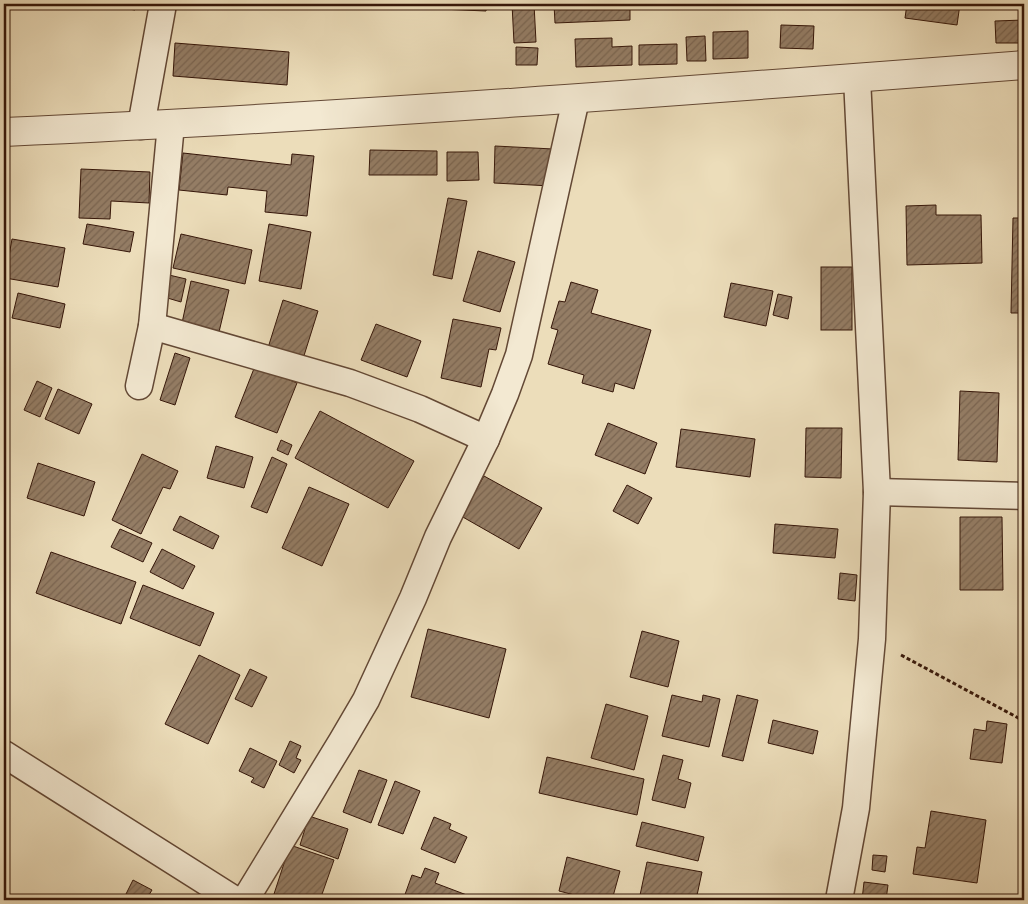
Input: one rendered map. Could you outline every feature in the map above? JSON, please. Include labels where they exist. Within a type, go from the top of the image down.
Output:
[{"type":"street","points":[[141,126],[164,4]]},
{"type":"street","points":[[4,132],[141,126],[576,99],[1024,65]]},
{"type":"street","points":[[839,900],[856,808],[872,639],[878,492],[857,78]]},
{"type":"street","points":[[245,900],[366,700],[413,598],[438,537],[486,439],[505,394],[519,355],[576,99]]},
{"type":"street","points":[[139,386],[152,326],[171,124]]},
{"type":"street","points":[[152,326],[350,383],[420,408],[486,439]]},
{"type":"street","points":[[878,492],[1024,496]]},
{"type":"street","points":[[4,754],[235,900]]},
{"type":"path","points":[[872,639],[1024,720]]},
{"type":"building","points":[[104,4],[136,4],[135,10]]},
{"type":"building","points":[[440,4],[487,4],[486,11],[440,9]]},
{"type":"building","points":[[512,4],[534,4],[536,42],[514,43]]},
{"type":"building","points":[[554,4],[630,4],[630,20],[555,23]]},
{"type":"building","points":[[907,4],[960,4],[957,25],[905,18]]},
{"type":"building","points":[[1024,20],[1024,43],[996,43],[995,21]]},
{"type":"building","points":[[781,25],[814,26],[813,49],[780,48]]},
{"type":"building","points":[[748,31],[748,58],[713,59],[713,32]]},
{"type":"building","points":[[705,36],[706,61],[687,61],[686,37]]},
{"type":"building","points":[[612,38],[612,47],[632,46],[632,65],[576,67],[575,39]]},
{"type":"building","points":[[175,43],[289,52],[287,85],[173,76]]},
{"type":"building","points":[[677,44],[677,64],[639,65],[639,45]]},
{"type":"building","points":[[516,47],[538,48],[537,65],[516,65]]},
{"type":"building","points":[[495,146],[553,149],[551,186],[494,183]]},
{"type":"building","points":[[370,150],[437,151],[437,175],[369,175]]},
{"type":"building","points":[[447,152],[478,152],[479,180],[447,181]]},
{"type":"building","points":[[183,153],[291,165],[292,154],[314,156],[307,216],[265,212],[267,191],[228,187],[227,195],[179,190]]},
{"type":"building","points":[[81,169],[150,172],[149,203],[111,201],[110,219],[79,218]]},
{"type":"building","points":[[448,198],[467,201],[452,279],[433,275]]},
{"type":"building","points":[[936,205],[936,215],[981,215],[982,263],[907,265],[906,206]]},
{"type":"building","points":[[1013,218],[1024,218],[1024,338],[1019,338],[1019,313],[1011,313]]},
{"type":"building","points":[[87,224],[134,232],[130,252],[83,244]]},
{"type":"building","points":[[269,224],[311,232],[301,289],[259,281]]},
{"type":"building","points":[[181,234],[252,250],[245,284],[173,268]]},
{"type":"building","points":[[12,239],[65,248],[58,287],[5,278]]},
{"type":"building","points":[[478,251],[515,262],[500,312],[463,301]]},
{"type":"building","points":[[821,267],[852,267],[852,330],[821,330]]},
{"type":"building","points":[[169,275],[186,279],[181,302],[164,297]]},
{"type":"building","points":[[191,281],[229,290],[219,332],[182,323]]},
{"type":"building","points":[[571,282],[598,290],[591,313],[651,330],[634,389],[615,383],[613,392],[582,383],[584,375],[548,364],[558,330],[551,328],[559,301],[565,302]]},
{"type":"building","points":[[731,283],[773,291],[766,326],[724,317]]},
{"type":"building","points":[[18,293],[65,304],[60,328],[12,318]]},
{"type":"building","points":[[778,294],[792,297],[788,319],[773,315]]},
{"type":"building","points":[[283,300],[318,311],[302,362],[267,351]]},
{"type":"building","points":[[453,319],[501,328],[496,350],[489,349],[481,387],[441,378]]},
{"type":"building","points":[[376,324],[421,341],[407,377],[361,360]]},
{"type":"building","points":[[175,353],[190,358],[175,405],[160,400]]},
{"type":"building","points":[[255,366],[297,383],[277,433],[235,417]]},
{"type":"building","points":[[37,381],[52,388],[40,417],[24,410]]},
{"type":"building","points":[[58,389],[92,404],[79,434],[45,419]]},
{"type":"building","points":[[960,391],[999,393],[997,462],[958,460]]},
{"type":"building","points":[[320,411],[414,461],[388,508],[295,458]]},
{"type":"building","points":[[608,423],[657,443],[645,474],[595,455]]},
{"type":"building","points":[[806,428],[842,428],[841,478],[805,477]]},
{"type":"building","points":[[681,429],[755,439],[750,477],[676,467]]},
{"type":"building","points":[[281,440],[292,445],[288,455],[277,450]]},
{"type":"building","points":[[216,446],[253,457],[244,488],[207,478]]},
{"type":"building","points":[[142,454],[178,471],[170,489],[163,487],[141,534],[112,520]]},
{"type":"building","points":[[272,457],[287,464],[267,513],[251,507]]},
{"type":"building","points":[[38,463],[95,482],[84,516],[27,498]]},
{"type":"building","points":[[484,476],[542,508],[519,549],[461,516]]},
{"type":"building","points":[[627,485],[652,498],[638,524],[613,511]]},
{"type":"building","points":[[309,487],[349,504],[322,566],[282,548]]},
{"type":"building","points":[[180,516],[219,536],[213,549],[173,530]]},
{"type":"building","points":[[960,517],[1002,517],[1003,590],[960,590]]},
{"type":"building","points":[[775,524],[838,529],[835,558],[773,553]]},
{"type":"building","points":[[120,529],[152,543],[143,562],[111,547]]},
{"type":"building","points":[[162,549],[195,566],[183,589],[150,572]]},
{"type":"building","points":[[51,552],[136,582],[121,624],[36,593]]},
{"type":"building","points":[[840,573],[857,575],[855,601],[838,599]]},
{"type":"building","points":[[143,585],[214,613],[200,646],[130,618]]},
{"type":"building","points":[[428,629],[506,649],[489,718],[411,697]]},
{"type":"building","points":[[642,631],[679,641],[668,687],[630,677]]},
{"type":"building","points":[[199,655],[240,675],[208,744],[165,724]]},
{"type":"building","points":[[250,669],[267,677],[252,707],[235,699]]},
{"type":"building","points":[[672,695],[702,702],[703,695],[720,699],[709,747],[662,736]]},
{"type":"building","points":[[737,695],[758,700],[743,761],[722,756]]},
{"type":"building","points":[[606,704],[648,716],[634,770],[591,758]]},
{"type":"building","points":[[773,720],[818,731],[813,754],[768,743]]},
{"type":"building","points":[[987,721],[1007,724],[1002,763],[970,759],[974,729],[986,731]]},
{"type":"building","points":[[290,741],[301,746],[296,758],[301,760],[294,773],[279,765]]},
{"type":"building","points":[[250,748],[277,761],[264,788],[251,782],[254,778],[239,771]]},
{"type":"building","points":[[663,755],[683,760],[678,779],[691,783],[685,808],[652,800]]},
{"type":"building","points":[[547,757],[644,779],[637,815],[539,793]]},
{"type":"building","points":[[359,770],[387,780],[371,823],[343,812]]},
{"type":"building","points":[[395,781],[420,791],[403,834],[378,825]]},
{"type":"building","points":[[931,811],[986,820],[977,883],[913,874],[917,847],[925,848]]},
{"type":"building","points":[[309,816],[348,829],[338,859],[300,845]]},
{"type":"building","points":[[434,817],[451,824],[449,829],[467,837],[455,863],[421,849]]},
{"type":"building","points":[[642,822],[704,837],[698,861],[636,846]]},
{"type":"building","points":[[290,845],[334,860],[320,900],[292,900],[274,894]]},
{"type":"building","points":[[873,855],[887,856],[885,872],[872,870]]},
{"type":"building","points":[[567,857],[620,871],[612,900],[594,900],[559,891]]},
{"type":"building","points":[[647,862],[702,872],[696,900],[639,900]]},
{"type":"building","points":[[425,868],[439,873],[435,883],[472,897],[470,900],[403,900],[412,875],[421,878]]},
{"type":"building","points":[[133,880],[152,890],[146,900],[123,900]]},
{"type":"building","points":[[864,882],[888,885],[886,900],[862,900]]},
{"type":"building","points":[[896,895],[921,900],[895,900]]}]
